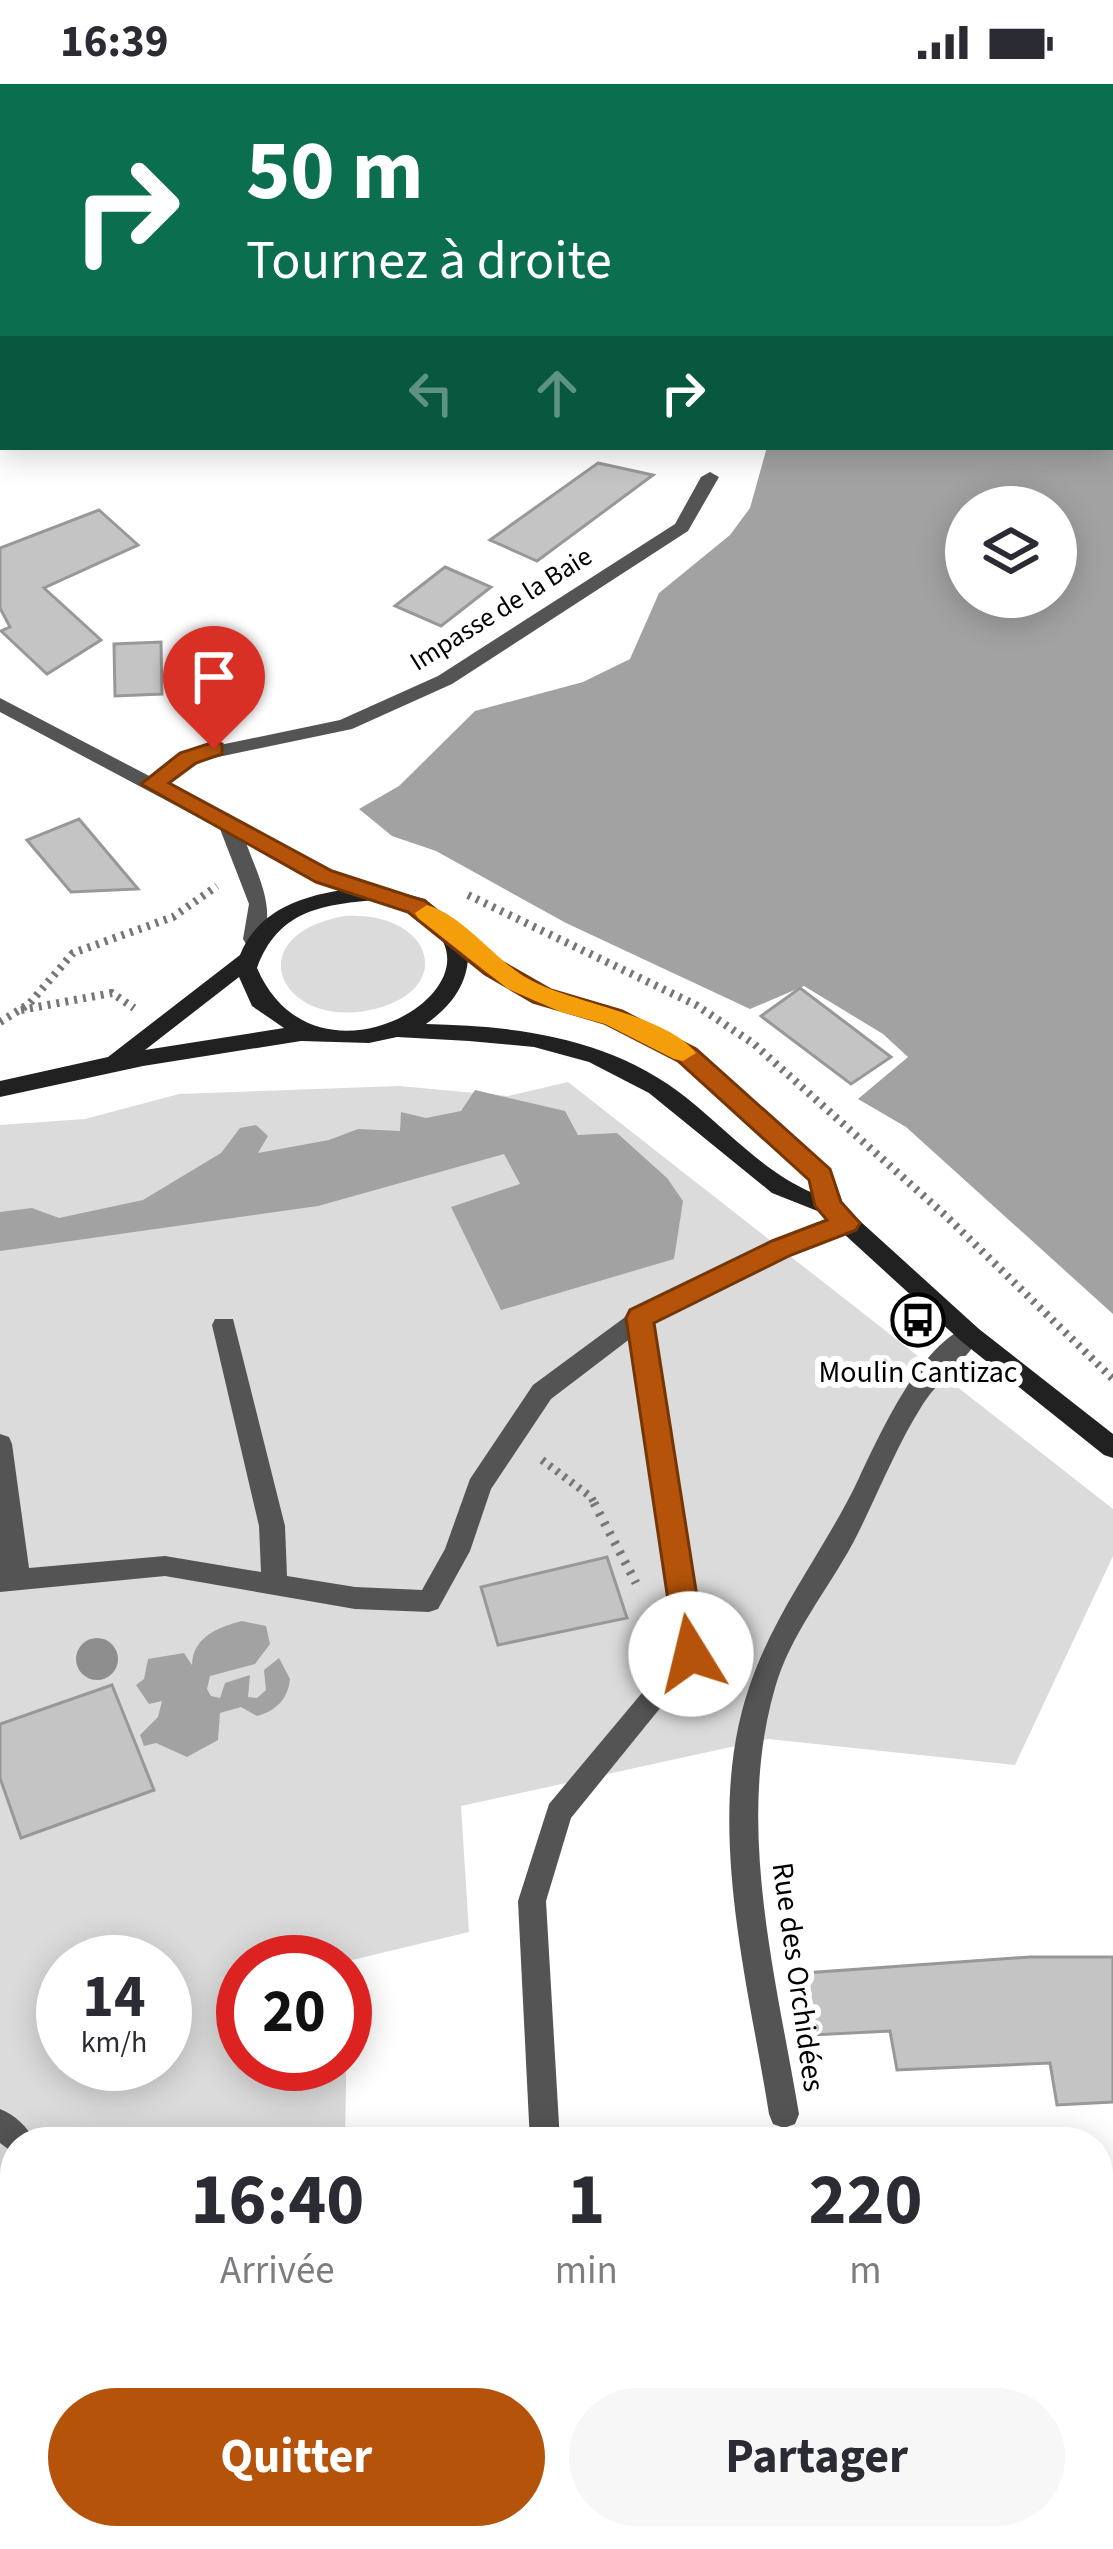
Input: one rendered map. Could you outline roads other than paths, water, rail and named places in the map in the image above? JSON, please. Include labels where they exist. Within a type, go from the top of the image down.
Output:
[{"type":"main road","points":[[116,1060],[244,961],[254,939],[278,915],[313,900],[353,894],[393,898],[416,906],[516,983],[570,1006],[613,1017],[687,1055],[821,1176],[837,1215]]},
{"type":"main road","points":[[394,1030],[423,1017],[450,988],[458,954],[449,933]]},
{"type":"main road","points":[[244,961],[249,991],[271,1016],[307,1033]]},
{"type":"main road","points":[[0,1089],[116,1060],[307,1033],[350,1038],[394,1030],[526,1037],[593,1051],[660,1089],[798,1200],[837,1215],[970,1335],[1113,1448]]},
{"type":"street","name":"Impasse de la Baie","points":[[152,784],[198,755],[345,725],[445,680],[682,527],[710,477]]},
{"type":"street","points":[[0,704],[324,876],[393,898]]},
{"type":"street","points":[[230,829],[259,904],[254,939]]},
{"type":"street","points":[[0,1444],[8,1580],[165,1566],[355,1598],[429,1600],[457,1551],[478,1486],[542,1392],[640,1318],[837,1215]]},
{"type":"street","points":[[544,2127],[532,1901],[559,1812],[691,1654],[640,1318]]},
{"type":"street","points":[[224,1325],[272,1526],[274,1583]]},
{"type":"street","name":"Rue des Orchidées","points":[[784,2114],[748,1874],[748,1738],[780,1648],[850,1526],[911,1400],[946,1353],[970,1335]]},
{"type":"place","name":"Moulin Cantizac","points":[[918,1320]]}]
